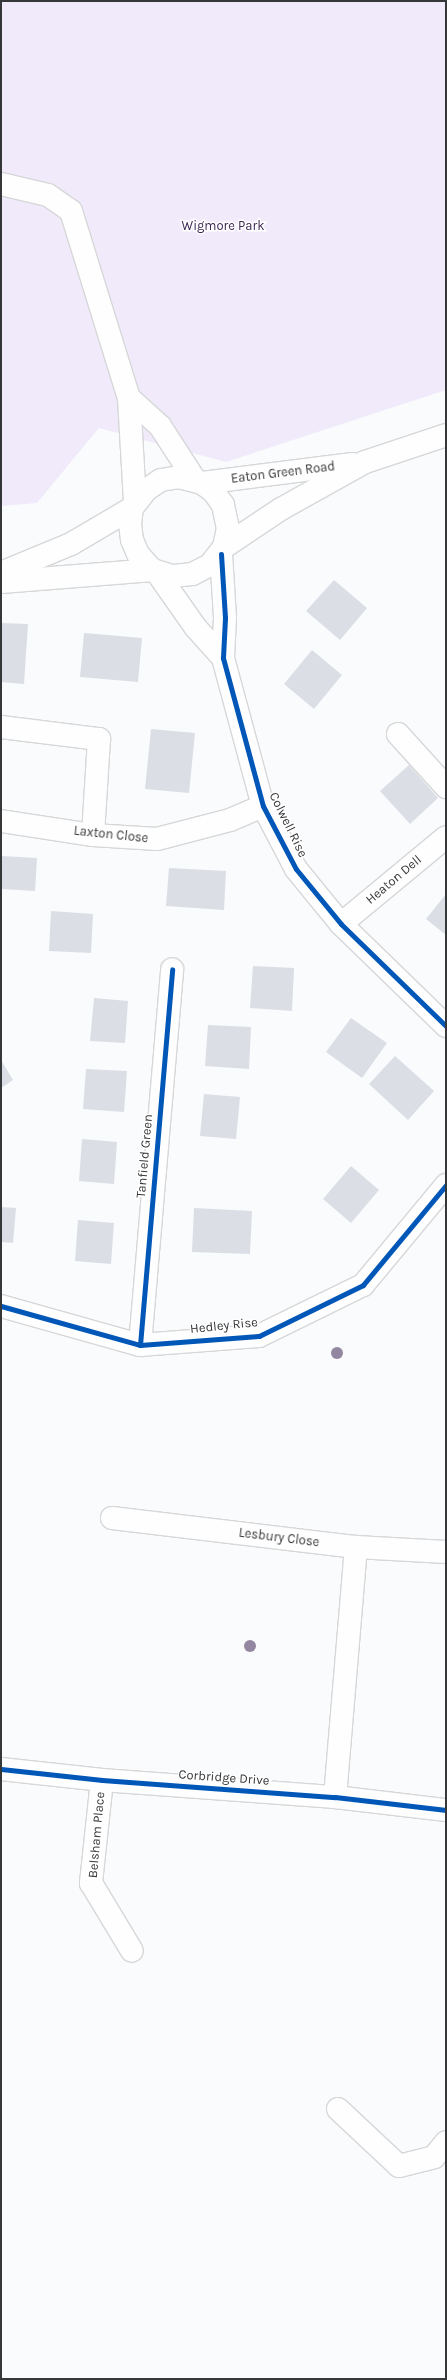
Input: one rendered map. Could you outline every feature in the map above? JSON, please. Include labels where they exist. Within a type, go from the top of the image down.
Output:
[{"type":"street","points":[[1,184],[48,195],[71,211],[129,398],[133,505],[130,524],[132,540],[138,554],[155,572]]},
{"type":"street","points":[[1,582],[155,572],[192,574],[210,566],[223,551],[228,528],[223,505],[213,491],[198,481],[160,426],[129,398]]},
{"type":"street","name":"Eaton Green Road","points":[[223,551],[281,509],[365,462],[446,435]]},
{"type":"street","name":"Eaton Green Road","points":[[198,481],[365,462]]},
{"type":"street","points":[[1,573],[71,544],[133,505],[146,490],[161,480],[178,477],[198,481]]},
{"type":"street","name":"Colwell Rise","points":[[223,551],[225,618],[223,658],[263,806],[296,869],[341,924],[446,1026]]},
{"type":"street","name":"Colwell Rise","points":[[155,572],[196,628],[223,658]]},
{"type":"street","points":[[1,727],[99,739],[93,835]]},
{"type":"street","points":[[398,734],[446,787]]},
{"type":"street","name":"Laxton Close","points":[[1,821],[93,835],[157,839],[230,820],[263,806]]},
{"type":"street","name":"Heaton Dell","points":[[341,924],[446,837]]},
{"type":"street","name":"Tanfield Green","points":[[140,1345],[172,969]]},
{"type":"street","name":"Hedley Rise","points":[[1,1306],[140,1345],[259,1336],[363,1285],[446,1185]]},
{"type":"street","name":"Lesbury Close","points":[[112,1518],[356,1547],[446,1552]]},
{"type":"street","points":[[335,1797],[356,1547]]},
{"type":"street","name":"Corbridge Drive","points":[[1,1769],[102,1780],[335,1797],[446,1810]]},
{"type":"street","name":"Belsham Place","points":[[102,1780],[91,1884],[132,1951]]},
{"type":"street","points":[[338,2109],[399,2166],[434,2157],[446,2142]]},
{"type":"green space","name":"Wigmore Park","points":[[1,1],[446,1],[446,390],[226,462],[99,428],[37,503],[1,506]]},
{"type":"building","points":[[334,580],[367,608],[340,640],[306,611]]},
{"type":"building","points":[[1,623],[28,624],[24,684],[1,682]]},
{"type":"building","points":[[84,633],[142,638],[138,682],[80,677]]},
{"type":"building","points":[[312,650],[342,675],[314,709],[284,684]]},
{"type":"building","points":[[151,729],[195,733],[189,793],[145,789]]},
{"type":"building","points":[[409,765],[438,798],[410,824],[380,791]]},
{"type":"building","points":[[1,856],[37,858],[35,891],[1,889]]},
{"type":"building","points":[[169,868],[226,871],[224,910],[166,906]]},
{"type":"building","points":[[446,894],[446,935],[426,919]]},
{"type":"building","points":[[51,911],[93,914],[91,953],[49,951]]},
{"type":"building","points":[[253,966],[294,968],[292,1011],[250,1008]]},
{"type":"building","points":[[94,998],[128,1001],[125,1043],[90,1041]]},
{"type":"building","points":[[351,1018],[387,1043],[362,1078],[326,1052]]},
{"type":"building","points":[[208,1025],[251,1027],[249,1069],[205,1066]]},
{"type":"building","points":[[395,1056],[434,1091],[408,1120],[369,1084]]},
{"type":"building","points":[[1,1060],[13,1080],[1,1088]]},
{"type":"building","points":[[86,1069],[127,1071],[124,1112],[83,1109]]},
{"type":"building","points":[[204,1094],[240,1097],[236,1139],[200,1136]]},
{"type":"building","points":[[82,1139],[117,1142],[114,1184],[79,1181]]},
{"type":"building","points":[[351,1166],[379,1190],[351,1223],[323,1199]]},
{"type":"building","points":[[1,1207],[16,1208],[13,1243],[1,1242]]},
{"type":"building","points":[[194,1208],[252,1211],[250,1254],[192,1252]]},
{"type":"building","points":[[78,1220],[114,1223],[111,1264],[75,1261]]},
{"type":"cycle path","points":[[221,554],[225,618],[223,658],[263,806],[296,869],[341,924],[446,1026]]},
{"type":"cycle path","points":[[140,1345],[172,969]]},
{"type":"cycle path","points":[[1,1306],[140,1345],[259,1336],[363,1285],[446,1185]]},
{"type":"cycle path","points":[[1,1769],[102,1780],[335,1797],[446,1810]]}]
